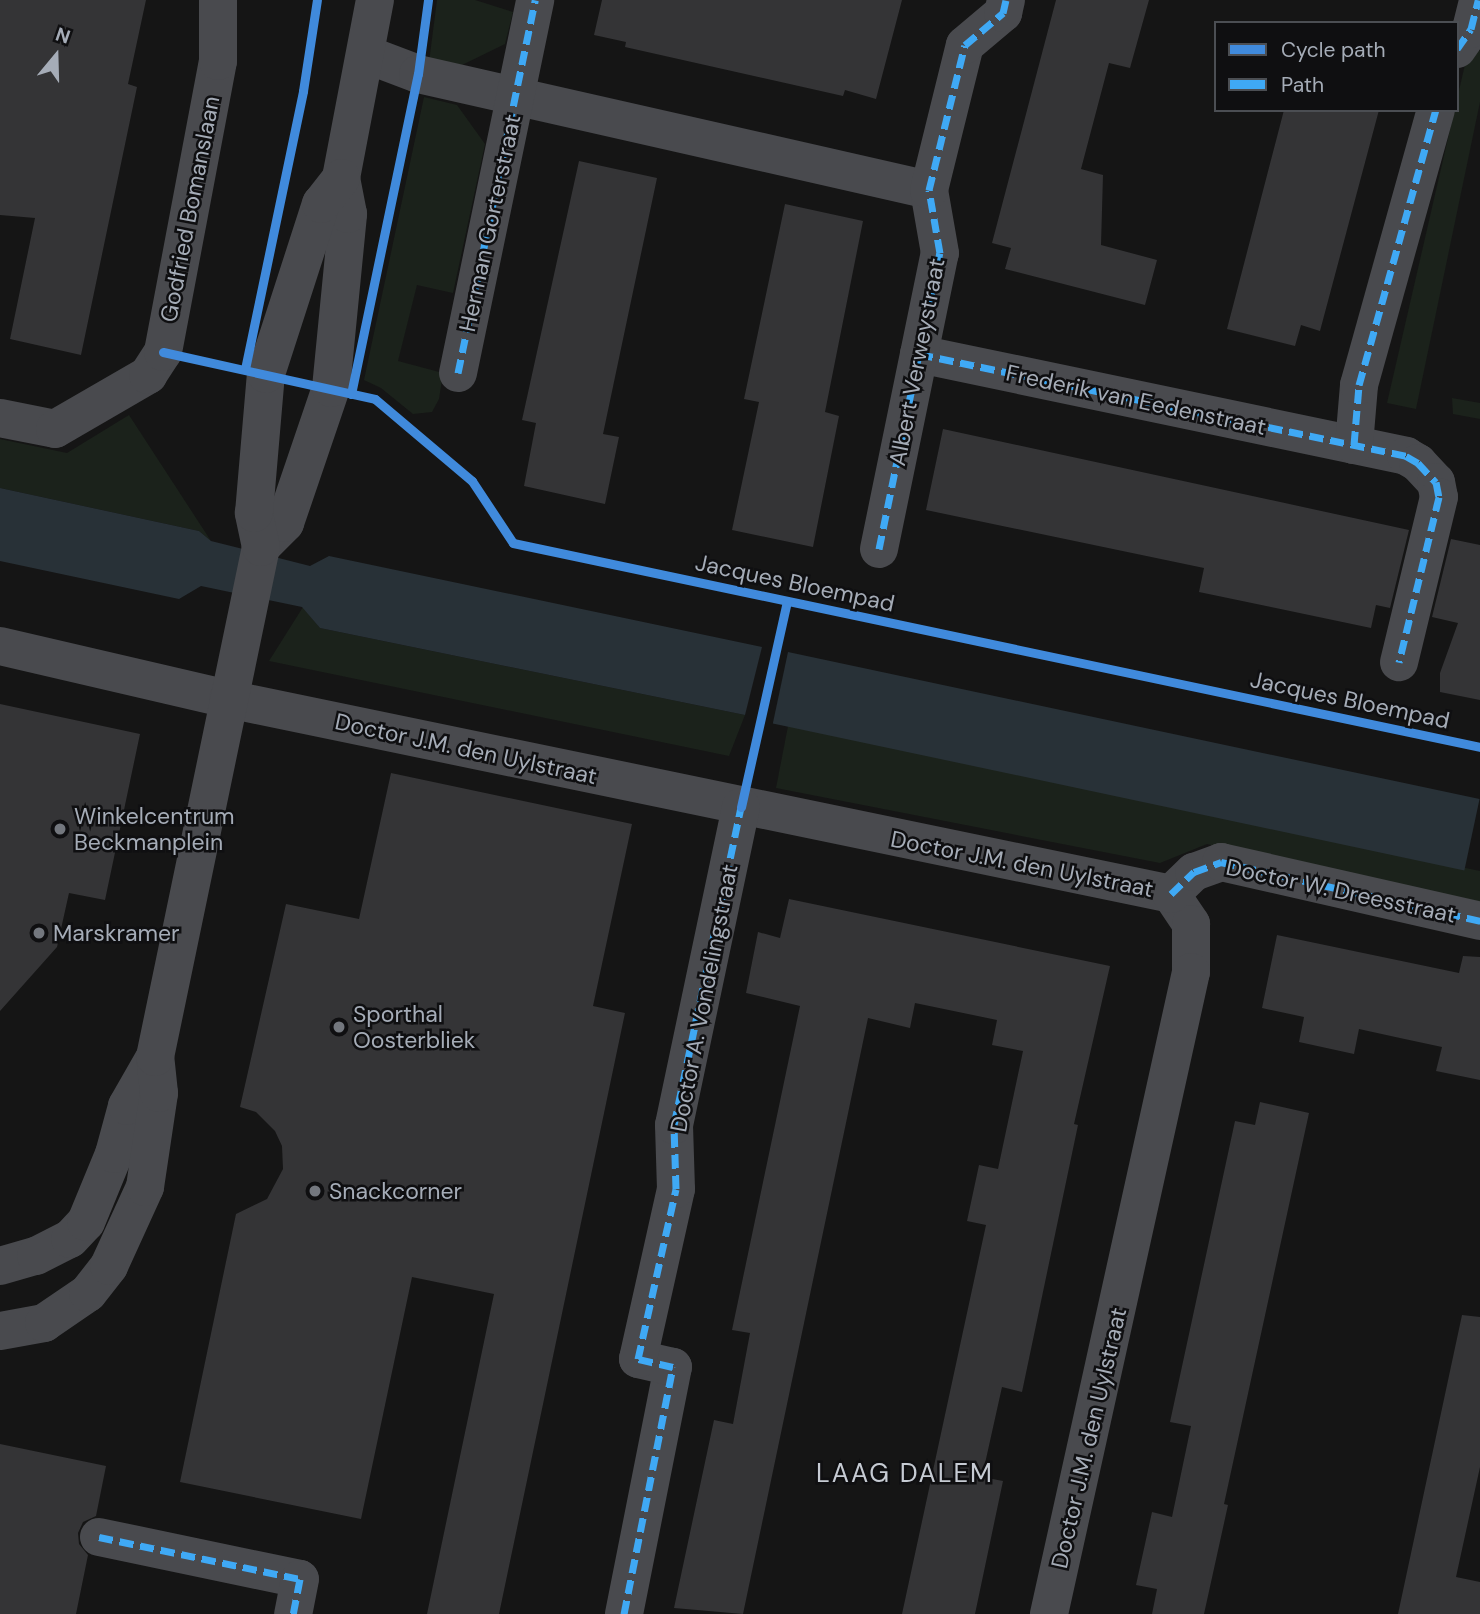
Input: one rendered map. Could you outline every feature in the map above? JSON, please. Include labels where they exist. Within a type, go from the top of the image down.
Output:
[{"type":"street","name":"Godfried Bomanslaan","points":[[0,418],[55,429],[148,375],[163,352],[218,61],[218,0]]},
{"type":"street","points":[[261,547],[285,523],[331,388],[348,214],[341,178],[368,55],[375,0]]},
{"type":"street","name":"Herman Gorterstraat","points":[[458,373],[535,0]]},
{"type":"street","name":"Albert Verweystraat","points":[[879,549],[940,253],[929,190],[965,45],[1003,13],[1006,0]]},
{"type":"street","points":[[1459,46],[1471,29],[1478,0]]},
{"type":"street","points":[[368,55],[418,74],[929,190]]},
{"type":"street","points":[[1354,445],[1359,385],[1435,112]]},
{"type":"street","points":[[0,1331],[44,1323],[69,1310],[109,1266],[145,1187],[159,1093],[155,1057],[261,547],[254,513],[266,373],[321,204],[341,178]]},
{"type":"street","name":"Frederik van Eedenstraat","points":[[919,354],[1354,445],[1418,463],[1436,482],[1439,497],[1399,662]]},
{"type":"street","name":"Doctor J.M. den Uylstraat","points":[[0,646],[228,699],[1171,894],[1191,924],[1191,972],[1049,1614]]},
{"type":"street","name":"Doctor A. Vondelingstraat","points":[[624,1614],[673,1367],[638,1359],[676,1189],[674,1125],[741,807]]},
{"type":"street","name":"Doctor W. Dreesstraat","points":[[1171,894],[1194,872],[1221,862],[1480,921]]},
{"type":"street","points":[[0,1266],[59,1245],[86,1222],[114,1154],[127,1106],[155,1057]]},
{"type":"street","points":[[99,1537],[300,1579],[293,1614]]},
{"type":"shaded area","points":[[437,0],[475,0],[513,12],[505,44],[462,65],[429,62]]},
{"type":"shaded area","points":[[1469,47],[1480,51],[1480,102],[1416,409],[1387,403],[1454,112],[1459,112],[1459,90]]},
{"type":"shaded area","points":[[424,97],[457,105],[485,144],[453,293],[417,285],[398,361],[443,373],[439,399],[432,412],[413,414],[381,388],[364,380]]},
{"type":"shaded area","points":[[1452,398],[1480,403],[1480,419],[1453,414]]},
{"type":"shaded area","points":[[129,415],[211,541],[199,531],[0,488],[0,439],[67,453]]},
{"type":"shaded area","points":[[0,488],[199,531],[211,541],[310,566],[329,556],[762,647],[745,715],[320,628],[302,607],[201,586],[179,599],[0,561]]},
{"type":"shaded area","points":[[303,607],[320,628],[745,715],[729,756],[269,661]]},
{"type":"shaded area","points":[[788,652],[1480,799],[1464,870],[773,723]]},
{"type":"shaded area","points":[[788,726],[1480,871],[1480,905],[1207,844],[1160,863],[776,788]]},
{"type":"building","points":[[0,0],[146,0],[128,84],[137,87],[81,355],[10,339],[35,218],[0,215]]},
{"type":"building","points":[[602,0],[902,0],[876,99],[845,90],[843,96],[625,47],[626,42],[594,35]]},
{"type":"building","points":[[1056,0],[1149,0],[1130,68],[1109,63],[1081,169],[1103,175],[1101,245],[1157,260],[1145,305],[1005,269],[1011,248],[992,243]]},
{"type":"building","points":[[1283,112],[1378,112],[1320,331],[1301,325],[1295,346],[1227,329]]},
{"type":"building","points":[[579,161],[657,178],[603,434],[619,437],[605,504],[524,486],[536,423],[522,420]]},
{"type":"building","points":[[785,204],[863,221],[825,412],[839,416],[813,547],[732,530],[759,402],[744,399]]},
{"type":"building","points":[[943,429],[1409,530],[1390,608],[1376,605],[1371,628],[1199,592],[1204,568],[926,510]]},
{"type":"building","points":[[1451,539],[1480,545],[1480,700],[1440,692],[1440,673],[1458,623],[1432,617]]},
{"type":"building","name":"Winkelcentrum Beckmanplein","points":[[0,704],[140,734],[105,900],[69,893],[57,947],[0,1011]]},
{"type":"building","points":[[391,773],[632,824],[593,1006],[625,1013],[499,1614],[427,1614],[494,1294],[412,1277],[361,1519],[180,1482],[236,1214],[267,1199],[283,1169],[282,1146],[275,1131],[256,1112],[240,1107],[286,904],[359,919]]},
{"type":"building","points":[[789,899],[1110,966],[1074,1124],[1078,1125],[1022,1392],[1002,1387],[982,1477],[1003,1481],[975,1614],[902,1614],[986,1225],[967,1221],[979,1165],[998,1169],[1023,1051],[992,1045],[997,1020],[915,1003],[910,1028],[868,1018],[743,1614],[674,1608],[714,1420],[733,1424],[750,1333],[732,1330],[800,1006],[746,993],[758,932],[780,938]]},
{"type":"building","points":[[1277,935],[1459,973],[1463,956],[1480,957],[1480,1080],[1436,1071],[1442,1047],[1359,1029],[1354,1054],[1299,1042],[1304,1017],[1262,1008]]},
{"type":"building","points":[[1260,1102],[1309,1113],[1224,1504],[1228,1505],[1204,1614],[1152,1614],[1157,1589],[1136,1585],[1152,1512],[1172,1517],[1191,1426],[1170,1422],[1235,1121],[1255,1125]]},
{"type":"building","points":[[1462,1315],[1480,1317],[1480,1467],[1456,1577],[1480,1582],[1480,1614],[1398,1614]]},
{"type":"building","points":[[0,1444],[106,1466],[96,1516],[83,1522],[78,1533],[79,1544],[88,1555],[76,1614],[0,1614]]},
{"type":"marked path","points":[[458,373],[535,0]]},
{"type":"marked path","points":[[879,549],[940,253],[929,190],[965,45],[1003,13],[1006,0]]},
{"type":"marked path","points":[[1459,46],[1471,29],[1478,0]]},
{"type":"marked path","points":[[1354,445],[1359,385],[1435,112]]},
{"type":"marked path","points":[[919,354],[1406,456],[1418,463],[1436,482],[1439,497],[1399,662]]},
{"type":"marked path","points":[[624,1614],[673,1367],[638,1359],[676,1189],[674,1125],[741,807]]},
{"type":"marked path","points":[[1171,894],[1194,872],[1221,862],[1480,921]]},
{"type":"marked path","points":[[99,1537],[300,1579],[293,1614]]},
{"type":"cycle path","points":[[245,369],[303,91],[317,0]]},
{"type":"cycle path","points":[[351,394],[418,74],[428,0]]},
{"type":"cycle path","name":"Jacques Bloempad","points":[[163,352],[375,399],[472,481],[513,543],[1480,747]]},
{"type":"cycle path","name":"Jacques Bloempad","points":[[741,807],[787,601]]},
{"type":"place","name":"Winkelcentrum Beckmanplein","points":[[60,829]]},
{"type":"place","name":"Marskramer","points":[[39,933]]},
{"type":"place","name":"Sporthal Oosterbliek","points":[[339,1027]]},
{"type":"place","name":"Snackcorner","points":[[315,1191]]},
{"type":"district","name":"LAAG DALEM","points":[[905,1474]]}]
